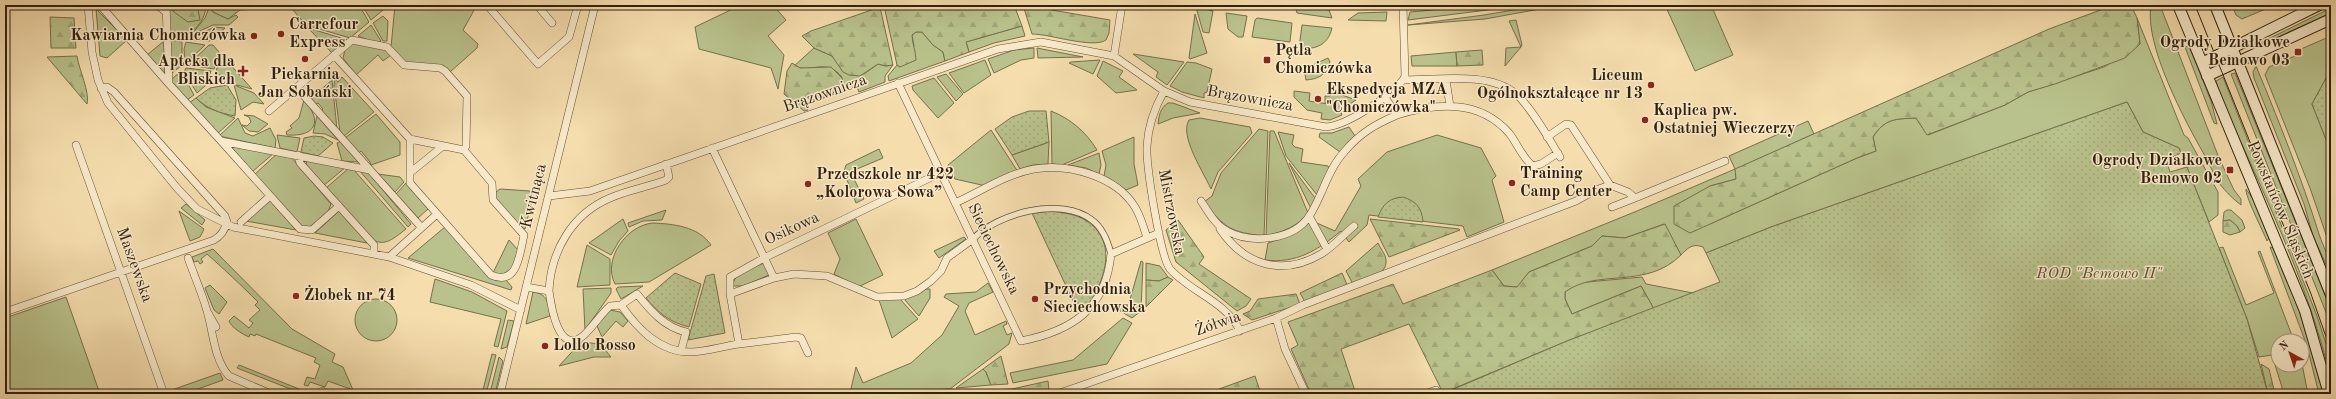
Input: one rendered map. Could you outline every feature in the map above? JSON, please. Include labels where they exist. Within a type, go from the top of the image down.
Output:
[{"type":"main road","name":"Powstańców Śląskich","points":[[2178,5],[2305,310],[2329,394]]},
{"type":"main road","name":"Powstańców Śląskich","points":[[2215,5],[2331,295]]},
{"type":"main road","points":[[2202,63],[2319,5]]},
{"type":"main road","points":[[2207,76],[2331,19]]},
{"type":"street","points":[[88,5],[90,45],[101,88],[113,112],[177,188],[198,209],[226,225],[374,252],[471,284],[521,310]]},
{"type":"street","points":[[100,5],[298,228],[312,230],[339,206]]},
{"type":"street","points":[[157,5],[163,12],[166,9],[169,84]]},
{"type":"street","points":[[487,5],[538,64],[569,37],[576,6]]},
{"type":"street","points":[[537,5],[552,23]]},
{"type":"street","name":"Kwitnąca","points":[[500,394],[595,5]]},
{"type":"street","points":[[1114,56],[1122,5]]},
{"type":"street","points":[[1217,224],[1227,231],[1251,239],[1265,238],[1286,233],[1310,216],[1331,172],[1344,151],[1368,128],[1397,115],[1424,107],[1450,106],[1477,110],[1495,121],[1508,133],[1533,166],[1541,164],[1559,155],[1522,100],[1510,90],[1484,80],[1403,80],[1405,76],[1403,5]]},
{"type":"street","points":[[269,112],[352,40],[386,47],[404,65],[442,69],[467,96],[466,146],[464,150]]},
{"type":"street","name":"Brązownicza","points":[[549,196],[590,191],[998,49],[1034,42],[1049,42],[1114,56],[1164,91],[1190,102],[1326,127],[1346,121],[1384,96],[1403,80]]},
{"type":"street","points":[[334,55],[410,139],[464,150],[492,183],[494,200],[524,235],[515,270],[504,277],[492,275],[410,183],[410,139]]},
{"type":"street","points":[[1446,80],[1450,106]]},
{"type":"street","name":"Sieciechowska","points":[[898,83],[1021,340],[1048,335],[1073,322],[1087,312],[1102,292],[1111,254]]},
{"type":"street","points":[[5,312],[214,240],[220,236],[226,225],[225,216],[114,92],[107,87],[101,88]]},
{"type":"street","points":[[297,88],[420,228]]},
{"type":"street","name":"Mistrzowska","points":[[1164,91],[1153,114],[1147,146],[1147,160],[1164,258],[1169,268],[1232,317],[1240,331]]},
{"type":"street","points":[[1384,96],[1397,115]]},
{"type":"street","points":[[1547,137],[1566,124],[1572,126],[1610,185],[1628,192],[1635,198]]},
{"type":"street","points":[[221,141],[370,170]]},
{"type":"street","name":"Maszewska","points":[[76,145],[122,271],[164,394]]},
{"type":"street","points":[[411,172],[443,146]]},
{"type":"street","points":[[712,148],[774,278]]},
{"type":"street","points":[[298,155],[300,163],[374,245],[374,252]]},
{"type":"street","points":[[1612,207],[1725,161]]},
{"type":"street","points":[[666,164],[669,177],[666,180],[610,198],[587,212],[571,227],[558,249],[552,267],[549,292],[554,319],[560,333],[569,339],[580,338],[610,306],[620,305],[637,294],[661,320],[679,330],[686,332],[681,351]]},
{"type":"street","points":[[955,203],[1018,174],[1033,169],[1059,168],[1076,170],[1100,178],[1125,194],[1135,207],[1147,238]]},
{"type":"street","name":"Osikowa","points":[[730,294],[730,277],[764,258],[940,173]]},
{"type":"street","name":"Żółwia","points":[[1057,394],[1276,318],[1303,305],[1561,205],[1576,201],[1596,190],[1610,185]]},
{"type":"street","points":[[241,222],[270,196]]},
{"type":"street","points":[[1201,201],[1237,250],[1261,263],[1291,266],[1304,262],[1327,249],[1354,226]]},
{"type":"street","points":[[739,344],[730,294],[774,278],[794,274],[827,276],[871,295],[904,296],[917,291],[931,281],[941,272],[947,258],[992,225],[1014,214],[1052,209],[1068,211],[1092,220],[1105,237],[1111,254],[1159,233]]},
{"type":"street","points":[[389,257],[437,214]]},
{"type":"street","points":[[1310,216],[1327,249]]},
{"type":"street","points":[[303,239],[305,230]]},
{"type":"street","points":[[188,258],[207,312],[210,330],[227,374],[271,394]]},
{"type":"street","points":[[526,287],[549,292]]},
{"type":"street","points":[[620,305],[631,320],[654,340],[668,348],[690,352],[796,337],[801,338],[808,353]]},
{"type":"street","points":[[207,312],[216,327]]},
{"type":"street","points":[[1276,318],[1285,349],[1306,394]]},
{"type":"street","points":[[1425,394],[1436,390]]},
{"type":"street","points":[[316,394],[321,391],[329,394]]},
{"type":"green space","points":[[168,5],[174,12],[197,5],[206,5],[203,18],[195,29],[183,36],[170,37]]},
{"type":"green space","points":[[170,5],[197,5],[200,20],[188,22],[174,12]]},
{"type":"green space","points":[[210,5],[213,12],[228,19],[236,15],[238,17],[229,25],[213,25],[191,35],[205,18]]},
{"type":"green space","points":[[210,5],[263,5],[259,9],[240,10],[228,19],[213,12]]},
{"type":"green space","points":[[336,5],[359,5],[369,22],[350,38],[306,25],[292,9]]},
{"type":"green space","points":[[362,5],[389,5],[371,20]]},
{"type":"green space","points":[[395,5],[477,5],[463,30],[478,44],[477,48],[450,72],[444,66],[405,64],[391,47]]},
{"type":"green space","points":[[741,5],[773,5],[786,20],[768,36],[784,55],[778,89],[771,68],[699,49],[695,27]]},
{"type":"green space","points":[[1014,5],[1022,26],[966,42],[969,52],[945,61],[943,52],[933,45],[922,32],[916,32],[912,35],[916,60],[900,67],[897,65],[884,6]]},
{"type":"green space","points":[[1023,5],[1110,20],[1109,33],[1106,40],[1091,43],[1032,34]]},
{"type":"green space","points":[[1490,5],[1527,5],[1408,20],[1410,12]]},
{"type":"green space","points":[[1543,5],[1562,5],[1485,19],[1408,25],[1484,15]]},
{"type":"green space","points":[[1665,5],[1711,5],[1733,55],[1695,71]]},
{"type":"green space","points":[[2114,5],[2131,5],[2137,18],[2140,44],[2125,58],[2055,84],[2028,92],[2005,105],[1927,135],[1916,118],[1897,119],[1882,126],[1873,137],[1876,151],[1857,158],[1690,233],[1674,224],[1674,206],[1710,186],[1736,179],[1735,169],[2049,29]]},
{"type":"green space","points":[[2151,5],[2160,5],[2219,158],[2234,190],[2241,199],[2241,205],[2219,183],[2177,103],[2160,61],[2154,41],[2150,22]]},
{"type":"green space","points":[[2232,5],[2275,5],[2242,19],[2236,15]]},
{"type":"green space","points":[[1295,6],[1329,10],[1332,18],[1297,13]]},
{"type":"green space","points":[[880,7],[893,65],[886,66],[878,64],[860,76],[849,75],[843,72],[832,56],[814,48],[802,36],[811,31]]},
{"type":"green space","points":[[1196,7],[1213,11],[1209,33],[1203,32]]},
{"type":"green space","points":[[2331,8],[2331,13],[2258,46],[2258,44]]},
{"type":"green space","points":[[96,9],[127,40],[107,58],[100,56]]},
{"type":"green space","points":[[1387,12],[1386,21],[1348,20],[1358,13]]},
{"type":"green space","points":[[1226,13],[1247,16],[1243,37],[1238,37],[1228,29]]},
{"type":"green space","points":[[1195,14],[1207,53],[1190,59],[1189,58]]},
{"type":"green space","points":[[383,16],[388,21],[387,41],[383,41],[373,23]]},
{"type":"green space","points":[[50,17],[74,18],[76,48],[51,48]]},
{"type":"green space","points":[[1257,18],[1292,23],[1290,42],[1252,37],[1255,20]]},
{"type":"green space","points":[[2137,18],[2184,135],[2188,138],[2218,192],[2218,215],[2209,222],[2179,148],[2143,132],[2127,102],[1771,227],[1706,253],[1703,247],[1693,246],[1688,248],[1681,255],[1664,224],[1625,238],[1602,236],[1592,246],[1529,272],[1518,287],[1504,286],[1492,270],[1735,169],[1729,156],[1808,121],[1814,134],[1736,169],[1736,179],[1710,186],[1710,224],[1857,158],[1876,151],[1873,137],[1882,126],[1897,119],[1916,118],[1928,135],[2005,105],[2028,92],[2104,67],[2140,44]]},
{"type":"green space","points":[[1516,20],[1522,45],[1521,47],[1509,21]]},
{"type":"green space","points":[[371,25],[381,41],[376,43],[358,36]]},
{"type":"green space","points":[[1302,25],[1332,28],[1328,39],[1320,45],[1311,48],[1299,48]]},
{"type":"green space","points":[[1022,26],[1025,36],[994,43],[969,52],[966,42]]},
{"type":"green space","points":[[214,27],[225,28],[210,41],[189,40]]},
{"type":"green space","points":[[308,28],[348,40],[332,53]]},
{"type":"green space","points":[[916,32],[922,32],[933,45],[943,52],[945,61],[889,81],[888,76],[897,65],[900,67],[914,46],[912,35]]},
{"type":"green space","points":[[2331,36],[2331,69],[2312,104],[2331,152],[2331,249],[2310,188],[2265,75],[2269,67],[2302,53],[2301,49]]},
{"type":"green space","points":[[170,40],[182,42],[182,65],[171,74]]},
{"type":"green space","points":[[164,41],[165,75],[147,55]]},
{"type":"green space","points":[[186,42],[205,45],[185,64],[184,49]]},
{"type":"green space","points":[[352,43],[385,49],[391,55],[383,61],[378,55],[356,75],[343,58],[345,50]]},
{"type":"green space","points":[[209,45],[213,45],[219,52],[214,69],[188,65]]},
{"type":"green space","points":[[2189,46],[2211,101],[2217,124],[2214,123],[2185,47]]},
{"type":"green space","points":[[1521,47],[1505,66],[1506,48]]},
{"type":"green space","points":[[814,48],[832,56],[840,66],[864,74],[878,64],[886,66],[893,65],[885,76],[885,82],[859,92],[857,87],[831,95],[839,87],[842,77],[836,71],[824,67],[801,68],[794,66]]},
{"type":"green space","points":[[1034,48],[1034,58],[1021,60],[994,73],[988,59],[1014,50]]},
{"type":"green space","points":[[1037,48],[1083,57],[1038,58]]},
{"type":"green space","points":[[1482,50],[1483,65],[1457,66],[1456,52]]},
{"type":"green space","points":[[1456,52],[1457,66],[1412,66],[1411,56]]},
{"type":"green space","points":[[221,54],[252,89],[229,83],[216,72]]},
{"type":"green space","points":[[1133,54],[1184,62],[1167,85],[1156,77],[1158,72]]},
{"type":"green space","points":[[77,56],[86,87],[88,99],[87,104],[47,57]]},
{"type":"green space","points":[[1328,58],[1330,62],[1321,76],[1315,79],[1306,80],[1304,69]]},
{"type":"green space","points":[[985,60],[991,75],[964,93],[949,73]]},
{"type":"green space","points":[[1100,60],[1093,74],[1069,63],[1071,62]]},
{"type":"green space","points":[[1103,61],[1123,71],[1119,77],[1137,90],[1116,93],[1097,76]]},
{"type":"green space","points":[[1187,62],[1196,63],[1212,69],[1207,92],[1204,93],[1204,98],[1182,92],[1170,86]]},
{"type":"green space","points":[[792,63],[800,68],[831,67],[842,78],[843,82],[831,95],[806,105],[808,110],[804,111],[784,94],[787,71]]},
{"type":"green space","points":[[2256,66],[2297,170],[2329,259],[2331,275],[2313,236],[2304,204],[2254,78],[2253,72]]},
{"type":"green space","points":[[186,68],[211,71],[205,86],[197,93],[184,72]]},
{"type":"green space","points":[[2331,69],[2331,152],[2312,104]]},
{"type":"green space","points":[[181,71],[194,95],[187,100],[172,83],[172,79]]},
{"type":"green space","points":[[2235,73],[2325,295],[2331,311],[2331,325],[2231,74]]},
{"type":"green space","points":[[946,74],[963,94],[956,101],[937,77]]},
{"type":"green space","points":[[342,77],[374,112],[344,136],[340,132],[334,85],[335,79],[338,82]]},
{"type":"green space","points":[[2223,77],[2317,316],[2331,359],[2331,380],[2310,306],[2282,234],[2219,93],[2216,81]]},
{"type":"green space","points":[[934,78],[954,103],[938,118],[913,90],[912,86]]},
{"type":"green space","points":[[332,80],[337,129],[321,111],[323,109],[318,103],[315,105],[310,99]]},
{"type":"green space","points":[[227,85],[236,100],[235,116],[214,110],[196,98],[210,88]]},
{"type":"green space","points":[[234,85],[254,93],[264,104],[253,102],[241,110]]},
{"type":"green space","points":[[1294,91],[1310,93],[1309,101],[1328,104],[1325,103],[1325,96],[1330,96],[1331,91],[1356,100],[1340,110],[1342,115],[1330,120],[1321,119],[1322,113],[1307,110],[1294,97]]},
{"type":"green space","points":[[196,98],[206,107],[235,118],[217,134],[189,103]]},
{"type":"green space","points":[[304,100],[313,115],[315,121],[314,126],[305,133],[287,135],[286,132],[292,128],[290,126],[299,118]]},
{"type":"green space","name":"ROD \"Bemowo II\"","points":[[2127,102],[2143,132],[2179,148],[2181,153],[2166,160],[2170,172],[2187,167],[2247,319],[2268,394],[1442,394],[1567,341],[1720,282],[1706,253],[1771,227]]},
{"type":"green space","points":[[1168,103],[1173,103],[1200,113],[1173,118],[1158,124],[1159,115]]},
{"type":"green space","points":[[1029,111],[1046,111],[1049,142],[1012,155],[995,129],[1012,117]]},
{"type":"green space","points":[[1051,111],[1065,118],[1083,132],[1097,150],[1062,165],[1052,164]]},
{"type":"green space","points":[[376,114],[400,142],[400,155],[371,165],[361,151],[359,153],[345,138]]},
{"type":"green space","points":[[244,115],[254,116],[268,124],[258,132],[249,131],[242,125],[247,126],[251,122],[249,117]]},
{"type":"green space","points":[[317,116],[338,140],[325,134],[313,133]]},
{"type":"green space","points":[[238,118],[245,133],[253,136],[270,128],[276,140],[275,148],[219,136]]},
{"type":"green space","points":[[1200,118],[1250,127],[1252,133],[1218,172],[1211,189],[1190,145],[1187,135],[1189,120]]},
{"type":"green space","points":[[1349,127],[1355,136],[1340,152],[1319,137],[1320,133],[1332,133]]},
{"type":"green space","points":[[1259,129],[1268,131],[1264,236],[1243,233],[1229,227],[1217,218],[1204,202],[1212,196],[1221,173]]},
{"type":"green space","points":[[991,130],[1018,172],[986,186],[955,179],[948,165]]},
{"type":"green space","points":[[1270,131],[1274,131],[1308,213],[1304,218],[1290,228],[1266,236]]},
{"type":"green space","points":[[1278,132],[1294,135],[1292,144],[1295,147],[1303,149],[1301,162],[1328,166],[1330,169],[1317,195],[1286,156]]},
{"type":"green space","points":[[277,135],[300,138],[297,152],[280,148]]},
{"type":"green space","points":[[1437,135],[1481,148],[1496,176],[1492,180],[1504,222],[1467,237],[1463,226],[1369,215],[1367,225],[1349,242],[1341,231],[1315,250],[1297,258],[1276,261],[1265,260],[1268,243],[1285,237],[1310,220],[1335,231],[1361,186],[1358,179],[1387,152]]},
{"type":"green space","points":[[314,136],[323,137],[333,143],[318,156],[301,152],[304,138]]},
{"type":"green space","points":[[1134,137],[1134,164],[1138,185],[1126,190],[1104,176],[1106,165],[1102,151]]},
{"type":"green space","points":[[341,141],[359,162],[342,161],[337,143]]},
{"type":"green space","points":[[1049,142],[1048,164],[1033,165],[1020,169],[1012,155]]},
{"type":"green space","points":[[233,147],[274,153],[252,172],[232,150]]},
{"type":"green space","points":[[879,149],[883,158],[857,169],[854,179],[864,199],[856,203],[844,172],[846,165]]},
{"type":"green space","points":[[278,153],[290,156],[331,204],[328,212],[310,227],[301,226],[254,175]]},
{"type":"green space","points":[[1099,153],[1101,165],[1099,174],[1086,168],[1068,165]]},
{"type":"green space","points":[[307,160],[346,167],[323,186],[306,166]]},
{"type":"green space","points":[[1289,163],[1315,198],[1311,209]]},
{"type":"green space","points":[[349,168],[353,169],[406,229],[386,242],[372,239],[326,188]]},
{"type":"green space","points":[[359,170],[368,172],[411,224],[408,227]]},
{"type":"green space","points":[[378,174],[400,177],[404,182],[395,192]]},
{"type":"green space","points":[[406,183],[428,209],[418,218],[396,194]]},
{"type":"green space","points":[[500,189],[530,191],[533,196],[525,229],[520,226],[497,201],[495,193]]},
{"type":"green space","points":[[2246,189],[2255,202],[2269,238],[2267,241],[2251,206]]},
{"type":"green space","points":[[1403,197],[1418,206],[1423,222],[1378,217],[1387,202]]},
{"type":"green space","points":[[270,200],[296,230],[246,221]]},
{"type":"green space","points":[[186,204],[205,220],[202,225],[181,208]]},
{"type":"green space","points":[[666,210],[662,220],[643,221],[629,227],[628,223]]},
{"type":"green space","points":[[2231,210],[2242,220],[2245,228],[2240,232],[2237,226],[2230,220],[2223,221],[2224,212]]},
{"type":"green space","points":[[179,211],[204,229],[200,237],[190,241]]},
{"type":"green space","points":[[339,211],[367,242],[367,243],[315,233]]},
{"type":"green space","points":[[1052,211],[1078,216],[1096,229],[1102,239],[1105,250],[1103,275],[1093,298],[1086,308],[1073,301],[1032,213]]},
{"type":"green space","points":[[623,219],[628,231],[619,241],[611,255],[589,243]]},
{"type":"green space","points":[[856,219],[883,275],[858,287],[834,274],[840,259],[828,233]]},
{"type":"green space","points":[[1370,219],[1459,229],[1460,230],[1389,257]]},
{"type":"green space","points":[[1178,220],[1204,257],[1199,264],[1251,299],[1246,306],[1237,311],[1176,262],[1166,230]]},
{"type":"green space","points":[[2230,220],[2237,226],[2240,232],[2230,235],[2223,232],[2223,221]]},
{"type":"green space","points":[[653,223],[685,227],[699,234],[711,245],[649,282],[615,284],[612,274],[612,264],[614,254],[619,245],[634,230],[643,225]]},
{"type":"green space","points":[[1665,224],[1681,255],[1667,266],[1653,272],[1637,276],[1592,281],[1578,285],[1565,292],[1565,299],[1572,314],[1641,286],[1654,309],[1567,341],[1443,393],[1409,324],[1341,349],[1356,394],[1311,394],[1291,349],[1298,345],[1288,322],[1393,284],[1403,304],[1492,270],[1504,286],[1517,287],[1529,272],[1592,246],[1602,236],[1625,238]]},
{"type":"green space","points":[[445,227],[490,277],[497,280],[506,280],[512,287],[511,290],[408,258]]},
{"type":"green space","points":[[964,237],[966,239],[939,258],[934,251]]},
{"type":"green space","points":[[509,240],[518,250],[513,268],[503,274],[493,273]]},
{"type":"green space","points":[[1378,243],[1386,258],[1386,265],[1383,270],[1379,274],[1353,284],[1346,271]]},
{"type":"green space","points":[[587,245],[610,259],[610,285],[577,287]]},
{"type":"green space","points":[[2223,247],[2246,305],[2274,293],[2258,252],[2260,251],[2291,333],[2270,333],[2270,355],[2259,357],[2247,319],[2219,248]]},
{"type":"green space","points":[[2270,247],[2275,249],[2300,313],[2306,333],[2302,333]]},
{"type":"green space","points":[[213,249],[292,329],[335,354],[332,362],[343,367],[353,390],[328,381],[325,387],[310,382],[308,386],[304,385],[307,377],[315,379],[320,365],[314,362],[316,358],[256,334],[255,336],[250,334],[249,337],[232,326],[229,321],[234,316],[249,328],[253,323],[249,320],[260,310],[255,305],[258,302],[207,254],[201,259],[203,262],[200,264],[198,261],[194,262],[192,257]]},
{"type":"green space","points":[[1141,261],[1143,262],[1141,311],[1132,318],[1112,306],[1127,310]]},
{"type":"green space","points":[[764,263],[769,275],[743,286],[733,286],[736,277],[744,271]]},
{"type":"green space","points":[[1146,263],[1160,266],[1168,277],[1159,281],[1146,280]]},
{"type":"green space","points":[[675,273],[701,284],[689,327],[670,320],[655,308],[646,298]]},
{"type":"green space","points":[[1342,273],[1348,287],[1305,302],[1300,293]]},
{"type":"green space","points":[[714,274],[725,333],[688,340],[706,276]]},
{"type":"green space","points":[[1168,277],[1173,280],[1146,307],[1146,280],[1159,281]]},
{"type":"green space","points":[[1642,277],[1646,284],[1693,293],[1654,309],[1641,286],[1572,314],[1565,299],[1565,291],[1576,283]]},
{"type":"green space","points":[[435,279],[472,292],[507,311],[498,347],[494,346],[501,319],[430,302]]},
{"type":"green space","points":[[988,283],[993,292],[969,303],[965,311],[975,335],[1006,321],[1007,324],[1003,326],[1007,335],[1012,333],[1009,344],[950,389],[854,393],[851,389],[856,367],[863,383],[911,363],[942,335],[959,306],[944,297],[946,294],[976,292]]},
{"type":"green space","points":[[210,285],[227,302],[219,314],[214,310],[205,288]]},
{"type":"green space","points":[[643,286],[621,299],[616,289],[618,287]]},
{"type":"green space","points":[[611,288],[611,293],[585,330],[583,289]]},
{"type":"green space","points":[[926,289],[930,289],[930,298],[919,316],[904,299]]},
{"type":"green space","points":[[533,292],[544,297],[548,303],[550,316],[526,324]]},
{"type":"green space","points":[[1296,294],[1300,304],[1252,320],[1243,314],[1250,311],[1258,299]]},
{"type":"green space","points":[[66,297],[100,394],[5,394],[5,318]]},
{"type":"green space","points":[[372,299],[380,299],[391,305],[397,316],[397,324],[391,335],[380,341],[372,341],[361,335],[355,324],[355,316],[361,305]]},
{"type":"green space","points":[[900,299],[918,319],[892,338],[879,300]]},
{"type":"green space","points":[[610,310],[620,312],[628,321],[623,327],[616,321],[602,337],[597,326],[601,317]]},
{"type":"green space","points":[[1123,318],[1132,323],[1107,364],[1013,383],[1010,373],[1073,360]]},
{"type":"green space","points":[[508,320],[514,321],[507,347],[501,349]]},
{"type":"green space","points":[[581,342],[600,344],[611,357],[594,357],[559,366]]},
{"type":"green space","points":[[2310,347],[2324,394],[2319,394],[2310,358]]},
{"type":"green space","points":[[492,354],[496,355],[486,394],[482,394]]},
{"type":"green space","points":[[1001,356],[1008,384],[991,385],[986,372],[983,369]]},
{"type":"green space","points":[[499,357],[503,361],[495,394],[490,393]]},
{"type":"green space","points":[[2261,364],[2269,369],[2275,394],[2268,394]]},
{"type":"green space","points":[[239,365],[310,394],[303,394],[237,368]]},
{"type":"green space","points":[[983,369],[986,372],[991,385],[956,388]]},
{"type":"green space","points":[[220,373],[223,380],[184,394],[170,394],[169,391]]},
{"type":"green space","points":[[2278,373],[2304,373],[2308,394],[2284,394]]},
{"type":"green space","points":[[1255,376],[1261,394],[1221,394],[1219,389]]},
{"type":"green space","points":[[1048,381],[1049,390],[1037,394],[992,394],[993,390],[1012,389]]},
{"type":"tram line","points":[[2195,5],[2311,294],[2331,351]]},
{"type":"place","name":"Carrefour Express","points":[[281,34]]},
{"type":"place","name":"Kawiarnia Chomiczówka","points":[[254,36]]},
{"type":"place","name":"Ogrody Działkowe Bemowo 03","points":[[2298,52]]},
{"type":"place","name":"Piekarnia Jan Sobański","points":[[305,59]]},
{"type":"place","name":"Pętla Chomiczówka","points":[[1267,60]]},
{"type":"place","name":"Apteka dla Bliskich","points":[[243,71]]},
{"type":"place","name":"Liceum Ogólnokształcące nr 13","points":[[1651,85]]},
{"type":"place","name":"Ekspedycja MZA \"Chomiczówka\"","points":[[1318,99]]},
{"type":"place","name":"Kaplica pw. Ostatniej Wieczerzy","points":[[1645,120]]},
{"type":"place","name":"Ogrody Działkowe Bemowo 02","points":[[2230,170]]},
{"type":"place","name":"Training Camp Center","points":[[1512,183]]},
{"type":"place","name":"Przedszkole nr 422 „Kolorowa Sowa”","points":[[808,184]]},
{"type":"place","name":"Żłobek nr 74","points":[[296,296]]},
{"type":"place","name":"Przychodnia Sieciechowska","points":[[1035,299]]},
{"type":"place","name":"Lollo Rosso","points":[[545,346]]}]
